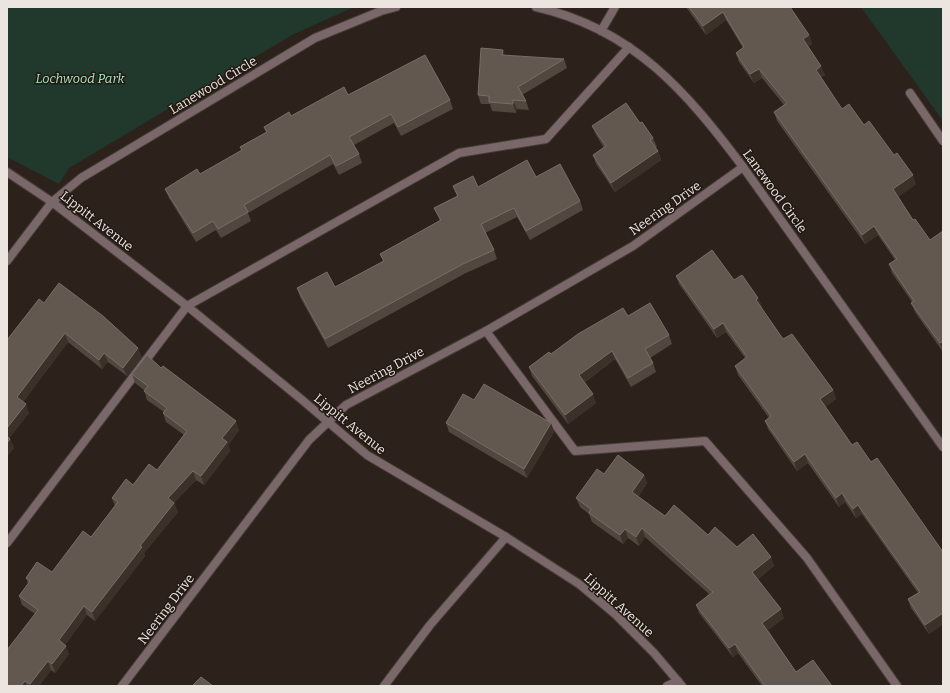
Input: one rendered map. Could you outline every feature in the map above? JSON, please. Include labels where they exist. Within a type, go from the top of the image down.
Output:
[{"type":"street","name":"Lanewood Circle","points":[[7,261],[52,202],[82,178],[315,38],[381,11],[396,7]]},
{"type":"street","name":"Lanewood Circle","points":[[536,7],[558,12],[601,31],[630,47],[670,79],[710,123],[743,167],[943,447]]},
{"type":"street","points":[[601,31],[615,7]]},
{"type":"street","points":[[7,543],[187,306],[459,153],[546,139],[630,47]]},
{"type":"street","points":[[910,93],[943,141]]},
{"type":"street","name":"Neering Drive","points":[[122,686],[303,449],[346,405],[486,331],[633,246],[743,167]]},
{"type":"street","name":"Lippitt Avenue","points":[[7,172],[52,202],[187,306],[301,399],[367,456],[506,537],[579,584],[609,609],[654,653],[680,684]]},
{"type":"street","points":[[486,331],[575,451],[705,441],[806,558],[897,686]]},
{"type":"street","points":[[384,686],[430,625],[506,537]]},
{"type":"street","points":[[667,686],[680,684]]},
{"type":"green space","name":"Lochwood Park","points":[[7,7],[354,7],[292,35],[69,168],[59,184],[7,157]]},
{"type":"green space","points":[[861,7],[943,7],[943,121]]},
{"type":"building","points":[[689,7],[790,7],[809,35],[803,39],[821,66],[816,70],[842,109],[849,104],[864,125],[869,121],[894,155],[897,153],[913,175],[893,189],[913,220],[915,219],[930,240],[943,231],[943,343],[940,343],[911,303],[914,301],[889,264],[897,259],[874,226],[862,235],[774,112],[787,103],[759,69],[750,74],[736,53],[744,47],[723,12],[703,26]]},
{"type":"building","points":[[481,48],[503,50],[502,55],[564,59],[518,87],[526,101],[513,100],[513,104],[489,102],[489,96],[478,95]]},
{"type":"building","points":[[425,55],[450,100],[398,127],[391,114],[349,137],[359,154],[336,166],[330,155],[244,205],[248,212],[218,229],[213,221],[193,233],[165,189],[197,169],[200,174],[242,150],[240,147],[267,132],[264,127],[289,112],[291,116],[344,87],[348,95]]},
{"type":"building","points":[[626,103],[653,138],[650,140],[658,151],[611,183],[593,155],[606,146],[592,126]]},
{"type":"building","points":[[527,160],[536,177],[560,164],[580,201],[526,231],[514,208],[481,224],[494,250],[463,264],[325,339],[297,288],[327,272],[335,287],[384,261],[380,254],[441,220],[434,208],[458,196],[453,186],[473,176],[478,187]]},
{"type":"building","points":[[712,250],[734,280],[742,275],[758,298],[756,300],[783,339],[792,334],[833,390],[820,399],[852,445],[857,442],[871,462],[877,458],[943,552],[943,613],[925,625],[908,599],[920,592],[858,505],[853,509],[842,493],[836,498],[805,454],[794,462],[765,421],[771,416],[735,366],[747,357],[723,323],[714,329],[676,276]]},
{"type":"building","points":[[59,283],[103,316],[138,348],[123,368],[104,353],[99,360],[65,333],[17,397],[26,404],[7,428],[7,340],[39,299],[44,303]]},
{"type":"building","points":[[650,303],[669,335],[645,349],[653,363],[628,378],[612,351],[579,375],[593,394],[565,415],[529,367],[549,352],[551,354],[578,334],[623,308],[628,316]]},
{"type":"building","points":[[147,355],[161,368],[163,366],[236,421],[222,438],[227,442],[201,476],[193,471],[168,498],[174,503],[140,546],[142,547],[92,612],[84,606],[59,640],[66,646],[52,664],[48,661],[30,684],[25,681],[21,686],[7,686],[7,650],[38,610],[19,596],[30,581],[26,578],[37,562],[52,572],[83,531],[91,537],[118,502],[112,498],[126,479],[133,485],[149,464],[157,470],[187,431],[163,413],[167,408],[144,391],[148,386],[132,374]]},
{"type":"building","points":[[484,384],[551,423],[524,469],[446,423],[463,394],[474,400]]},
{"type":"building","points":[[7,436],[10,439],[7,443]]},
{"type":"building","points":[[618,455],[644,475],[632,492],[665,516],[674,505],[708,535],[715,527],[737,547],[753,534],[771,557],[752,572],[781,609],[762,623],[796,672],[813,660],[832,686],[765,686],[735,644],[729,648],[696,605],[713,592],[642,528],[636,537],[625,529],[620,535],[589,513],[591,509],[576,498],[597,469],[604,474]]},
{"type":"building","points":[[201,677],[213,686],[192,686]]}]
